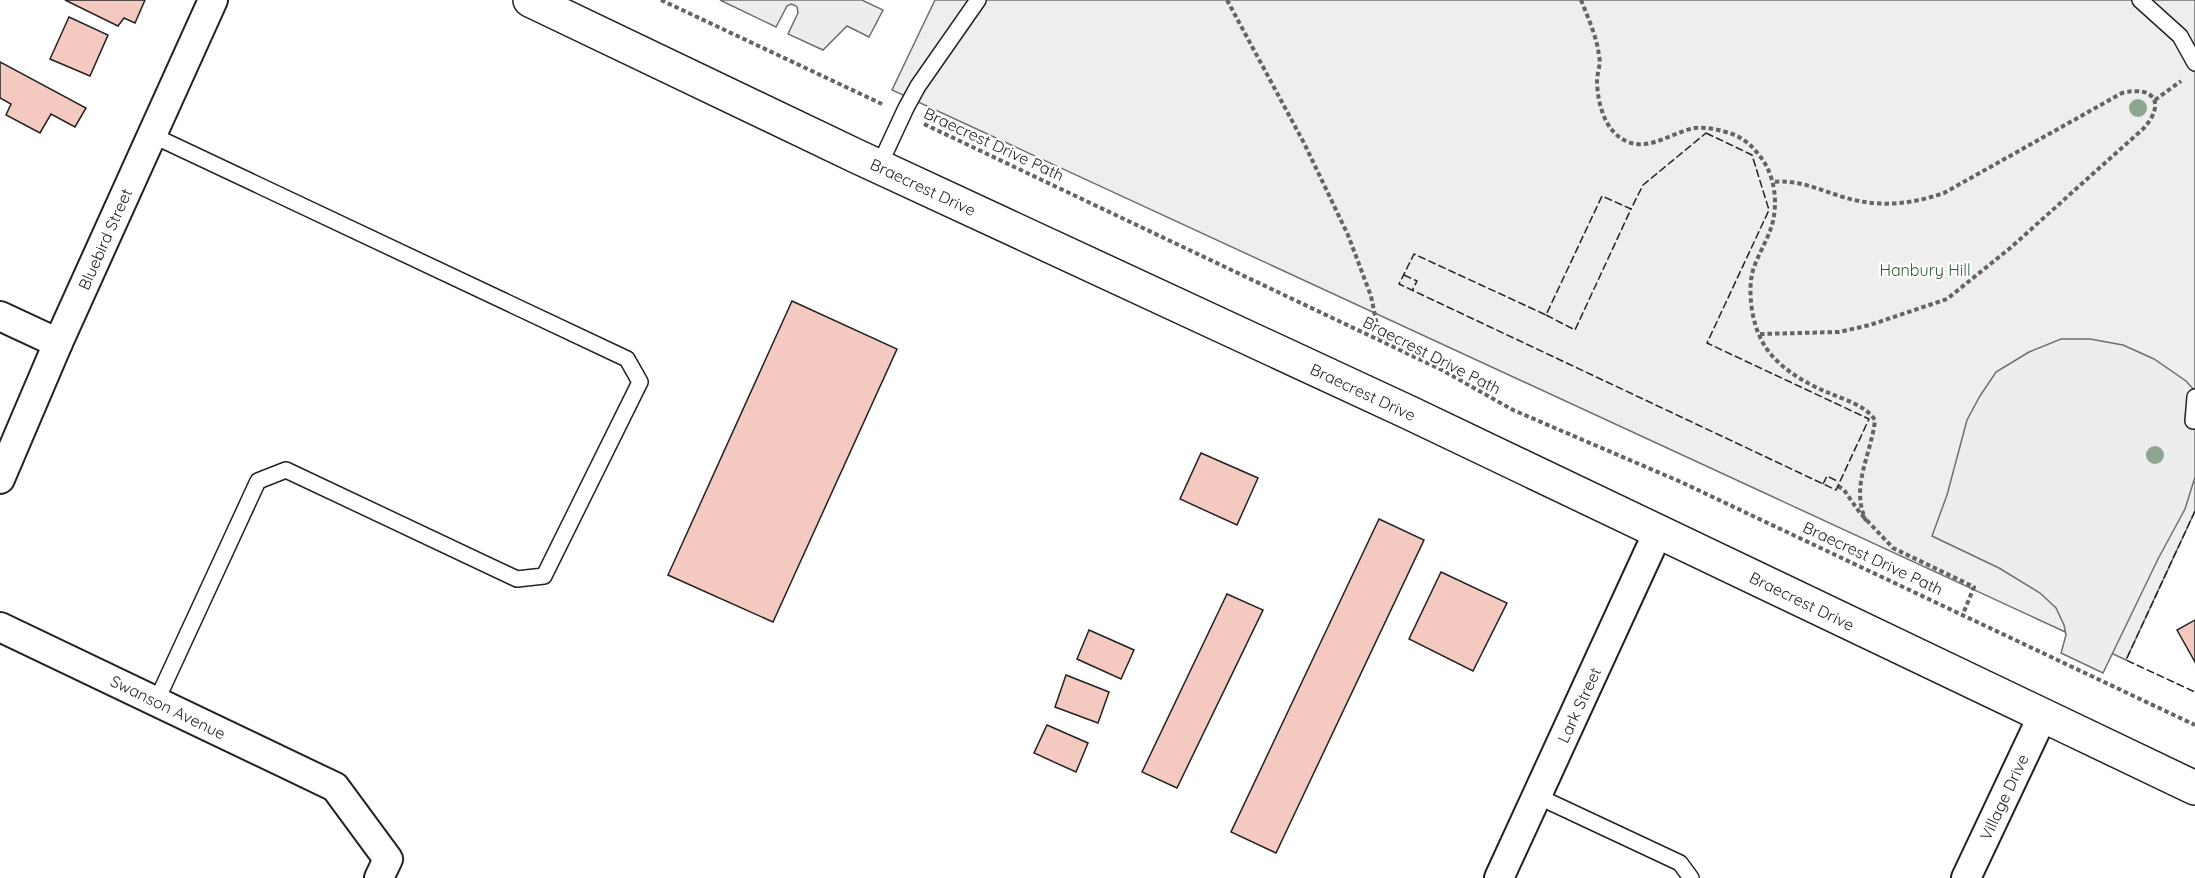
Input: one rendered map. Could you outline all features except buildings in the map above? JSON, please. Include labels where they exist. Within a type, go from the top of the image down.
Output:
[{"type":"street","name":"Bluebird Street","points":[[0,479],[58,343],[213,0]]},
{"type":"street","name":"Braecrest Drive","points":[[530,0],[879,166],[1410,413],[2195,788]]},
{"type":"street","points":[[0,316],[58,343]]},
{"type":"street","name":"Lark Street","points":[[1499,878],[1658,532]]},
{"type":"street","name":"Swanson Avenue","points":[[0,627],[336,787],[388,859],[379,878]]},
{"type":"street","name":"Village Drive","points":[[1966,878],[2043,715]]},
{"type":"lane","points":[[879,166],[918,86],[978,0]]},
{"type":"lane","points":[[2140,0],[2180,36],[2195,63]]},
{"type":"lane","points":[[152,135],[627,359],[640,382],[544,576],[517,579],[286,470],[258,481],[156,702]]},
{"type":"lane","points":[[2193,421],[2195,397]]},
{"type":"lane","points":[[1537,796],[1680,863],[1691,878]]},
{"type":"path","name":"Braecrest Drive Path","points":[[661,0],[1443,370],[1513,410],[1681,482],[2195,725]]},
{"type":"path","points":[[1227,0],[1304,143],[1348,235],[1371,296],[1381,341]]},
{"type":"path","points":[[1581,0],[1600,58],[1598,89],[1604,113],[1608,126],[1616,135],[1635,145],[1647,145],[1697,128],[1713,128],[1748,141],[1767,166],[1772,182],[1775,213],[1753,272],[1750,288],[1753,312],[1761,340],[1773,356],[1805,383],[1864,409],[1875,420],[1874,433],[1859,489],[1860,507],[1866,520]]},
{"type":"path","points":[[2155,100],[2184,78]]},
{"type":"path","points":[[1760,334],[1839,332],[1870,325],[1947,299],[2009,249],[2143,129],[2152,119],[2156,109],[2155,100],[2140,91],[2122,93],[1944,193],[1922,201],[1900,204],[1869,202],[1785,180],[1772,182]]},
{"type":"path","points":[[1838,486],[1844,490],[1866,520],[1893,548],[1974,587],[1963,614]]},
{"type":"green space","name":"Hanbury Hill","points":[[935,0],[2195,0],[2195,511],[2126,660],[892,90]]},
{"type":"shaded area","points":[[720,0],[862,0],[883,10],[869,37],[847,26],[823,50],[788,34],[798,13],[794,5],[787,6],[776,27]]},
{"type":"shaded area","points":[[2061,339],[2090,339],[2123,345],[2154,359],[2186,381],[2195,391],[2195,477],[2185,509],[2103,673],[2061,653],[2066,635],[2064,625],[2056,608],[2040,593],[1999,568],[1932,536],[1947,495],[1967,420],[1980,396],[1996,372],[2029,352]]},
{"type":"fence","points":[[1706,133],[1752,155],[1769,210],[1707,343],[1869,419],[1836,490],[1399,284],[1414,254],[1546,315],[1602,196],[1631,209],[1643,185],[1706,133]]},
{"type":"fence","points":[[1546,315],[1575,330],[1631,209]]},
{"type":"fence","points":[[1404,275],[1417,281],[1412,291]]},
{"type":"fence","points":[[1823,484],[1827,476],[1839,482]]},
{"type":"fence","points":[[2195,511],[2126,660],[2195,692]]}]
